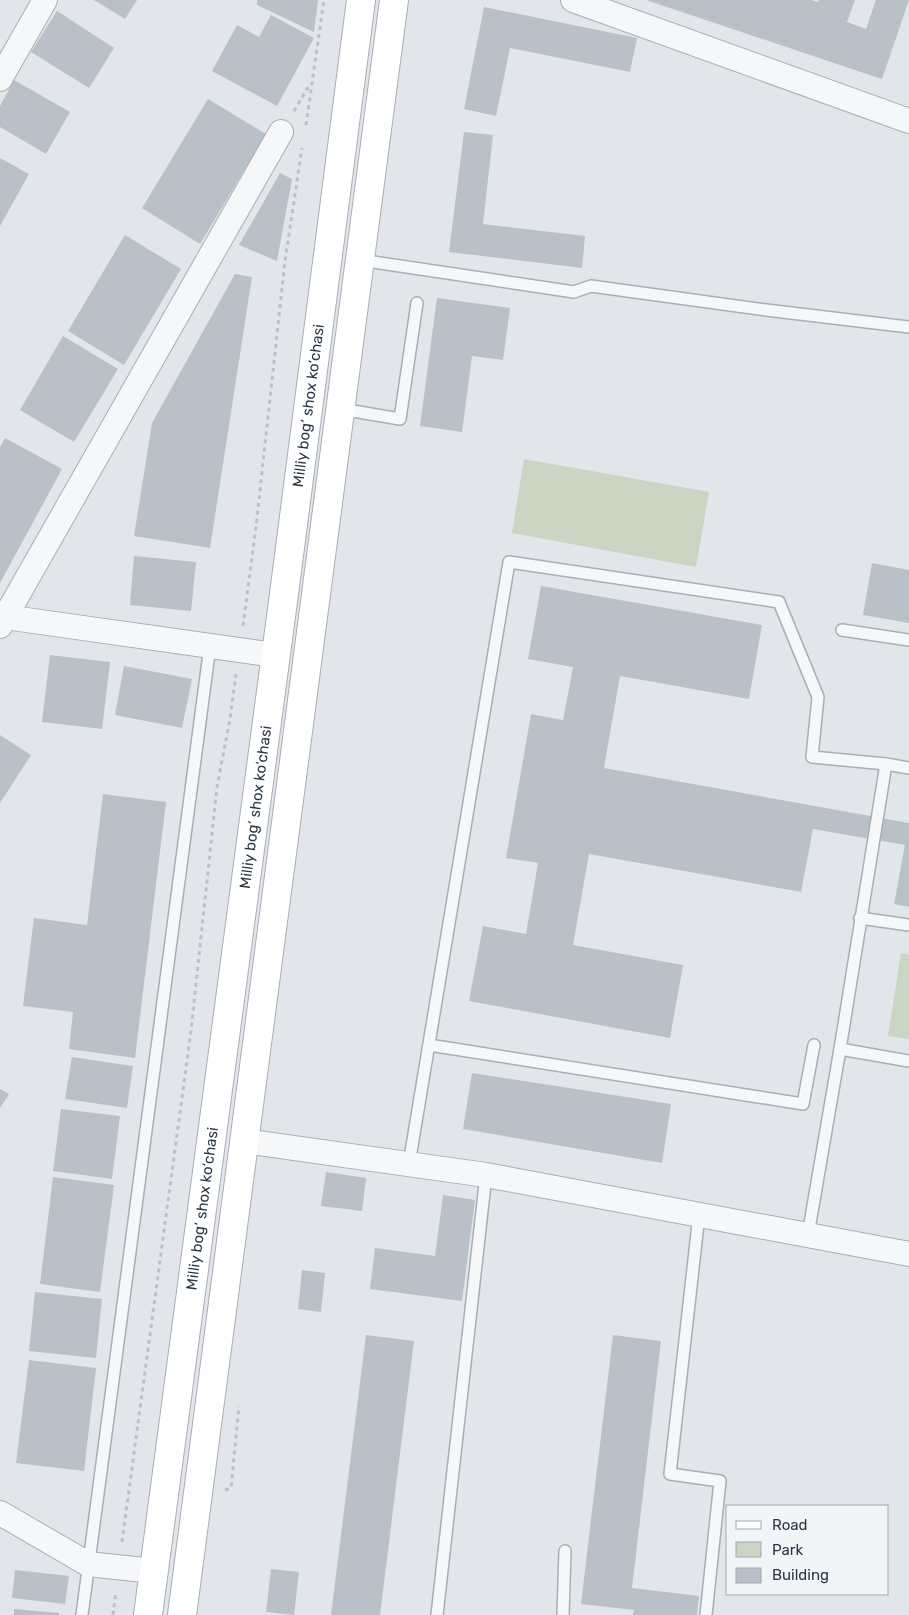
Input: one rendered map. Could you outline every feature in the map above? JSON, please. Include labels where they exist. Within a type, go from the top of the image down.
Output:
[{"type":"main road","name":"Milliy bog‘ shox ko‘chasi","points":[[148,1615],[361,0]]},
{"type":"main road","points":[[182,1615],[394,0]]},
{"type":"main road","points":[[274,655],[308,659]]},
{"type":"main road","points":[[177,1397],[210,1399]]},
{"type":"street","points":[[0,79],[45,0]]},
{"type":"street","points":[[573,0],[909,121]]},
{"type":"street","points":[[274,655],[2,619],[281,132]]},
{"type":"street","points":[[245,1141],[486,1175],[909,1254]]},
{"type":"street","points":[[0,1512],[88,1564],[154,1571]]},
{"type":"lane","points":[[360,260],[574,292],[591,286],[909,328]]},
{"type":"lane","points":[[341,409],[400,419],[417,303]]},
{"type":"lane","points":[[409,1164],[509,562],[779,602],[818,697],[812,757],[909,768]]},
{"type":"lane","points":[[842,630],[909,640]]},
{"type":"lane","points":[[82,1615],[210,646]]},
{"type":"lane","points":[[808,1235],[886,764]]},
{"type":"lane","points":[[860,918],[909,925]]},
{"type":"lane","points":[[429,1045],[804,1104],[814,1045]]},
{"type":"lane","points":[[840,1049],[909,1061]]},
{"type":"lane","points":[[437,1615],[486,1175]]},
{"type":"lane","points":[[699,1215],[670,1474],[720,1481],[706,1615]]},
{"type":"lane","points":[[563,1615],[565,1551]]},
{"type":"path","points":[[305,129],[324,0]]},
{"type":"path","points":[[281,132],[312,82]]},
{"type":"path","points":[[113,1615],[191,1031],[217,787],[230,719],[256,527],[285,261],[302,148]]},
{"type":"green space","points":[[524,459],[709,492],[696,567],[512,533]]},
{"type":"green space","points":[[901,953],[909,955],[909,1039],[888,1036]]},
{"type":"building","points":[[94,0],[137,0],[125,19]]},
{"type":"building","points":[[257,0],[318,0],[314,32],[257,5]]},
{"type":"building","points":[[646,0],[811,0],[818,2],[819,0],[855,0],[847,22],[866,29],[876,0],[909,0],[882,79]]},
{"type":"building","points":[[484,7],[637,38],[630,72],[510,48],[496,116],[464,109]]},
{"type":"building","points":[[57,11],[114,48],[89,88],[31,52]]},
{"type":"building","points":[[271,15],[314,38],[277,106],[212,71],[237,25],[259,37]]},
{"type":"building","points":[[14,80],[70,112],[46,154],[0,127],[0,106]]},
{"type":"building","points":[[208,99],[266,134],[200,244],[142,208]]},
{"type":"building","points":[[464,132],[493,135],[483,224],[585,236],[582,268],[449,252]]},
{"type":"building","points":[[0,158],[29,174],[0,226]]},
{"type":"building","points":[[280,173],[292,179],[277,261],[239,245]]},
{"type":"building","points":[[125,235],[181,269],[124,365],[68,331]]},
{"type":"building","points":[[235,274],[252,277],[210,548],[134,536],[152,423]]},
{"type":"building","points":[[437,298],[510,308],[503,360],[472,356],[462,432],[420,426]]},
{"type":"building","points":[[63,336],[118,369],[74,442],[20,410]]},
{"type":"building","points":[[5,438],[62,469],[0,583],[0,447]]},
{"type":"building","points":[[134,556],[196,562],[191,611],[130,605]]},
{"type":"building","points":[[872,563],[909,570],[909,623],[863,615]]},
{"type":"building","points":[[541,586],[762,625],[749,699],[620,676],[604,768],[909,823],[909,907],[894,904],[905,845],[813,829],[801,892],[589,854],[573,945],[683,965],[670,1038],[469,1001],[483,926],[526,934],[538,863],[506,858],[531,714],[563,720],[573,667],[528,659]]},
{"type":"building","points":[[50,655],[110,662],[102,729],[42,722]]},
{"type":"building","points":[[124,666],[192,679],[182,728],[115,715]]},
{"type":"building","points":[[0,735],[31,755],[0,803]]},
{"type":"building","points":[[103,794],[166,802],[135,1058],[69,1049],[73,1012],[23,1006],[34,918],[87,925]]},
{"type":"building","points":[[72,1057],[133,1066],[127,1108],[65,1099]]},
{"type":"building","points":[[472,1073],[671,1104],[662,1163],[463,1129]]},
{"type":"building","points":[[0,1089],[9,1094],[0,1108]]},
{"type":"building","points":[[61,1109],[120,1116],[112,1179],[53,1171]]},
{"type":"building","points":[[326,1172],[366,1178],[362,1211],[321,1206]]},
{"type":"building","points":[[53,1177],[114,1185],[100,1292],[40,1284]]},
{"type":"building","points":[[443,1195],[475,1200],[462,1301],[370,1289],[375,1248],[435,1256]]},
{"type":"building","points":[[302,1270],[325,1273],[321,1312],[298,1309]]},
{"type":"building","points":[[35,1292],[102,1299],[96,1358],[29,1351]]},
{"type":"building","points":[[366,1335],[414,1341],[380,1615],[331,1615]]},
{"type":"building","points":[[613,1335],[661,1341],[632,1588],[699,1596],[697,1615],[633,1615],[634,1610],[581,1604]]},
{"type":"building","points":[[29,1360],[96,1368],[84,1471],[16,1463]]},
{"type":"building","points":[[271,1569],[299,1572],[294,1615],[266,1612]]},
{"type":"building","points":[[15,1570],[69,1576],[65,1604],[12,1598]]},
{"type":"building","points":[[14,1609],[59,1613],[59,1615],[14,1615]]}]
